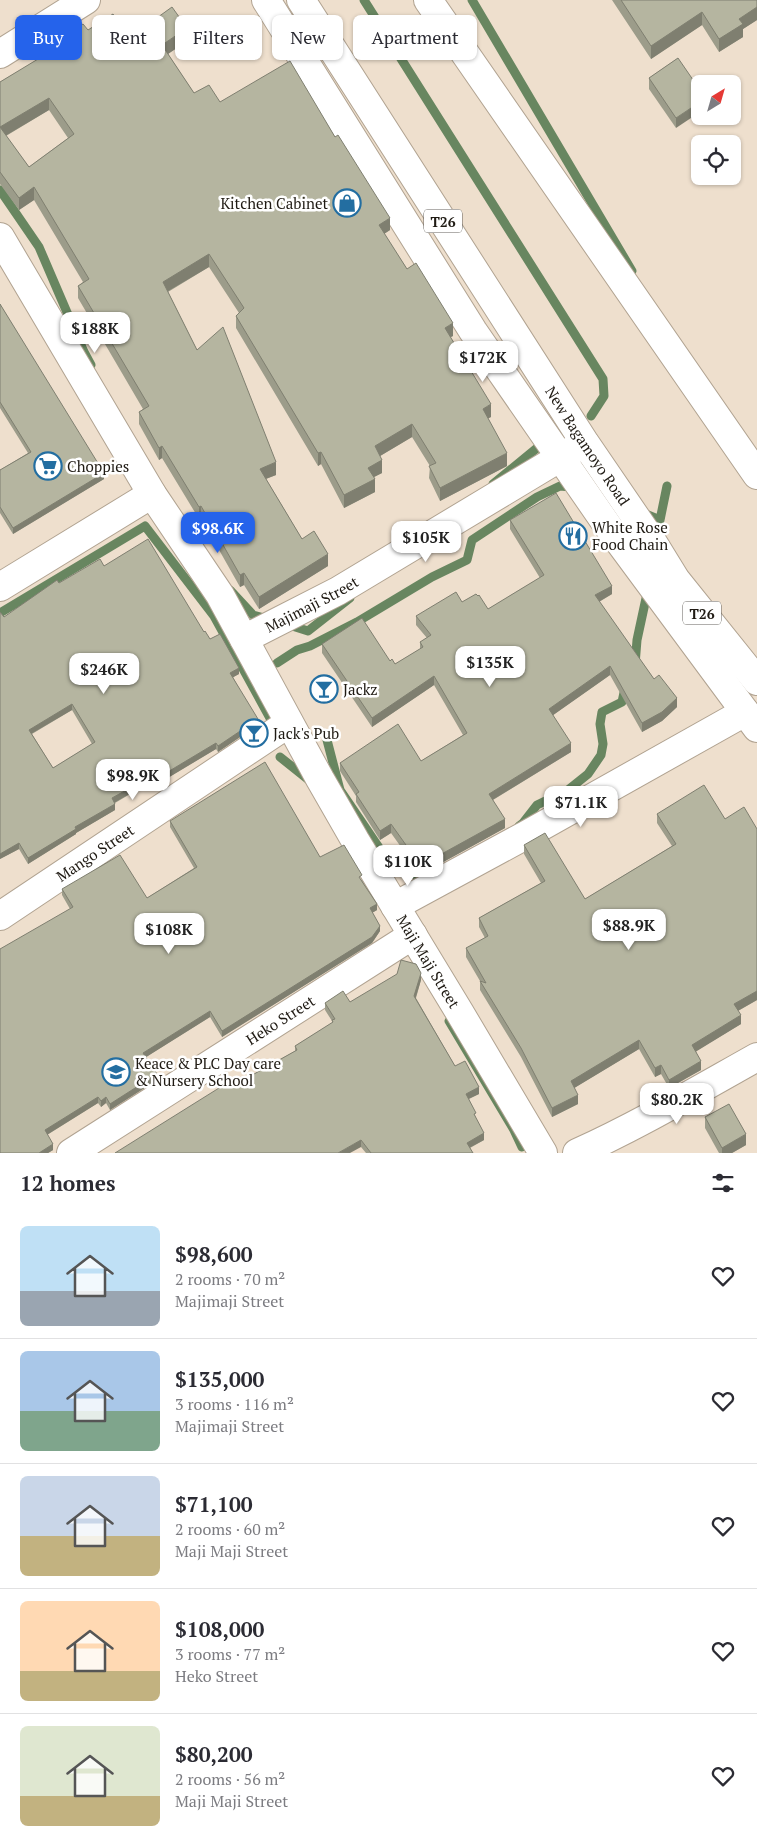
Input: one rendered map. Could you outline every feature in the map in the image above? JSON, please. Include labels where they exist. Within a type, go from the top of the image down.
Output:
[{"type":"main road","points":[[0,54],[86,0]]},
{"type":"main road","points":[[266,0],[474,331],[612,532],[751,720],[526,835],[395,906]]},
{"type":"main road","name":"New Bagamoyo Road","points":[[300,0],[585,443],[652,541],[676,580],[757,681]]},
{"type":"main road","points":[[428,0],[755,469]]},
{"type":"main road","name":"Maji Maji Street","points":[[0,237],[152,494],[220,595],[355,840],[413,935],[536,1150]]},
{"type":"main road","name":"Majimaji Street","points":[[244,639],[338,591],[585,443]]},
{"type":"main road","points":[[0,588],[152,494]]},
{"type":"main road","name":"Mango Street","points":[[0,916],[289,722]]},
{"type":"main road","name":"Heko Street","points":[[71,1153],[413,935]]},
{"type":"main road","points":[[577,1153],[648,1117],[757,1056]]},
{"type":"building","points":[[621,0],[757,0],[757,7],[739,19],[743,24],[719,39],[702,12],[651,46]]},
{"type":"building","points":[[172,7],[178,15],[175,15],[175,36],[165,43],[165,15],[161,15]]},
{"type":"building","points":[[82,25],[88,30],[92,27],[92,60],[165,60],[165,50],[194,93],[209,85],[220,102],[290,61],[335,137],[338,135],[390,218],[379,225],[407,269],[416,263],[453,323],[445,328],[491,404],[483,409],[507,453],[440,488],[429,466],[436,463],[412,424],[375,446],[382,460],[368,468],[375,479],[344,495],[321,452],[318,453],[236,316],[244,308],[209,254],[163,282],[197,350],[223,327],[276,462],[260,469],[302,539],[314,531],[328,554],[259,597],[244,573],[240,575],[201,506],[199,507],[162,446],[159,448],[139,412],[149,406],[78,286],[89,279],[34,187],[19,198],[0,172],[0,127],[0,82],[36,60],[82,60]],"holes":[[[49,98],[74,134],[29,167],[0,127]]]},
{"type":"building","points":[[678,58],[691,77],[691,108],[676,118],[649,78]]},
{"type":"building","points":[[0,304],[104,473],[13,528],[0,507],[0,470],[31,452],[0,402]]},
{"type":"building","points":[[556,493],[612,586],[595,595],[654,679],[659,675],[677,698],[662,712],[642,723],[610,666],[549,709],[571,743],[489,794],[505,819],[427,862],[416,859],[391,824],[380,831],[356,794],[359,792],[340,763],[398,724],[421,761],[467,733],[434,676],[372,718],[322,644],[362,618],[390,661],[392,659],[395,664],[423,647],[420,642],[431,635],[416,616],[456,592],[462,602],[476,594],[479,595],[488,609],[544,575],[510,520]]},
{"type":"building","points":[[148,539],[204,632],[210,639],[220,634],[239,668],[230,673],[258,719],[218,746],[216,743],[166,773],[164,769],[112,798],[115,804],[75,827],[76,829],[28,858],[19,843],[0,854],[0,612],[4,617],[57,580],[59,583],[100,559],[104,566]],"holes":[[[72,704],[95,742],[53,768],[29,730]]]},
{"type":"building","points":[[265,762],[320,857],[344,845],[362,875],[359,877],[377,904],[370,908],[380,926],[372,937],[222,1031],[210,1011],[143,1053],[157,1074],[110,1104],[106,1097],[101,1101],[98,1097],[45,1130],[53,1144],[39,1153],[0,1153],[0,949],[73,907],[62,889],[120,855],[147,898],[197,867],[170,821]]},
{"type":"building","points":[[704,785],[725,819],[744,807],[757,829],[757,991],[734,1004],[741,1015],[692,1045],[701,1061],[669,1080],[661,1065],[655,1068],[639,1040],[571,1081],[578,1095],[552,1108],[521,1048],[480,981],[486,983],[466,948],[488,936],[479,918],[545,881],[524,845],[545,833],[585,899],[676,844],[657,814]]},
{"type":"building","points":[[401,960],[416,964],[421,973],[414,996],[455,1066],[465,1061],[479,1087],[466,1094],[484,1133],[467,1143],[473,1153],[371,1153],[361,1140],[338,1153],[115,1153],[235,1078],[238,1083],[297,1050],[295,1046],[335,1019],[325,1003],[343,991],[350,1002],[397,974]]},
{"type":"building","points":[[729,1104],[746,1134],[722,1148],[705,1117]]},
{"type":"waterway","points":[[364,0],[603,379],[604,396],[591,416]]},
{"type":"waterway","points":[[472,0],[632,271]]},
{"type":"waterway","points":[[0,190],[39,247],[91,365]]},
{"type":"waterway","points":[[493,484],[537,448]]},
{"type":"waterway","points":[[277,663],[297,650],[310,646],[357,622],[432,577],[467,560],[472,540],[537,497],[560,486],[571,487],[573,490]]},
{"type":"waterway","points":[[643,513],[660,520],[667,486]]},
{"type":"waterway","points":[[0,613],[145,526],[214,616],[270,718]]},
{"type":"waterway","points":[[635,665],[637,640],[648,589]]},
{"type":"waterway","points":[[230,590],[253,615],[268,619]]},
{"type":"waterway","points":[[286,624],[308,631],[350,598]]},
{"type":"waterway","points":[[519,826],[537,805],[568,790],[588,774],[601,755],[603,744],[600,724],[602,712],[622,702],[625,688]]},
{"type":"waterway","points":[[327,740],[340,790],[382,852],[416,876],[437,871]]},
{"type":"waterway","points":[[280,757],[310,781]]},
{"type":"waterway","points":[[449,1021],[514,1130],[522,1147]]},
{"type":"place","name":"Kitchen Cabinet","points":[[347,203]]},
{"type":"place","name":"Choppies","points":[[48,466]]},
{"type":"place","name":"White Rose Food Chain","points":[[573,536]]},
{"type":"place","name":"Jackz","points":[[324,689]]},
{"type":"place","name":"Jack's Pub","points":[[254,733]]},
{"type":"place","name":"Keace & PLC Day care & Nursery School","points":[[116,1072]]}]
